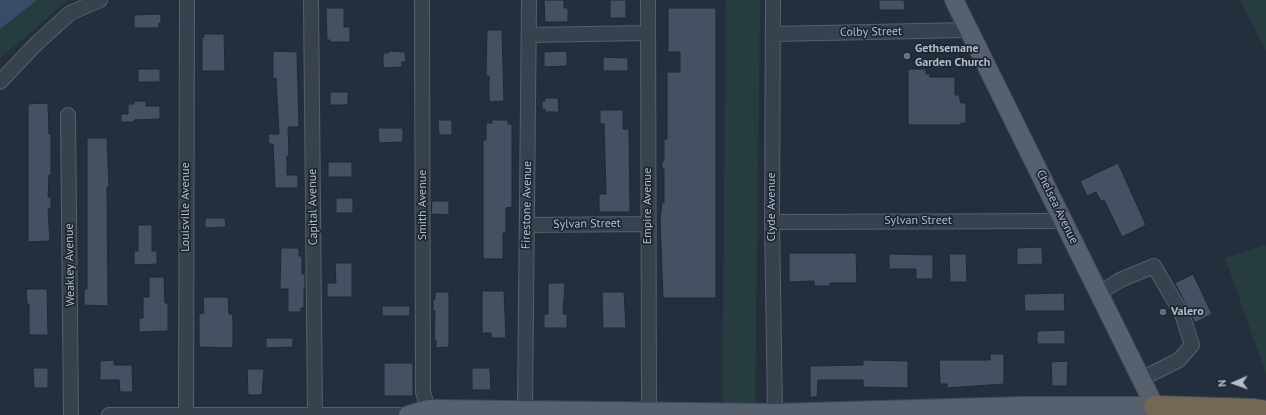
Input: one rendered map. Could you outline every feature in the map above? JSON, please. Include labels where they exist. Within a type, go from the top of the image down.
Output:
[{"type":"highway","points":[[1157,411],[1254,409],[1266,411]]},
{"type":"main road","name":"Chelsea Avenue","points":[[954,0],[1157,411]]},
{"type":"main road","points":[[408,415],[439,411],[474,412],[525,410],[775,413],[1024,406],[1157,411]]},
{"type":"street","points":[[0,82],[36,44],[70,13],[100,0]]},
{"type":"street","name":"Louisville Avenue","points":[[186,414],[187,0]]},
{"type":"street","name":"Capital Avenue","points":[[311,0],[315,415]]},
{"type":"street","name":"Smith Avenue","points":[[422,0],[423,392],[439,411]]},
{"type":"street","name":"Firestone Avenue","points":[[525,410],[529,0]]},
{"type":"street","name":"Empire Avenue","points":[[648,0],[649,411]]},
{"type":"street","name":"Clyde Avenue","points":[[773,0],[772,222],[775,413]]},
{"type":"street","name":"Colby Street","points":[[773,34],[968,30]]},
{"type":"street","points":[[529,35],[647,33]]},
{"type":"street","name":"Weakley Avenue","points":[[68,115],[71,415]]},
{"type":"street","name":"Sylvan Street","points":[[772,222],[1063,220]]},
{"type":"street","name":"Sylvan Street","points":[[527,225],[648,224]]},
{"type":"street","points":[[1099,293],[1120,280],[1154,266],[1182,314],[1192,345],[1180,360],[1141,379]]},
{"type":"street","points":[[109,415],[408,415]]},
{"type":"green space","points":[[0,0],[68,0],[0,59]]},
{"type":"green space","points":[[726,0],[760,0],[755,415],[722,415]]},
{"type":"green space","points":[[1240,0],[1266,0],[1266,51]]},
{"type":"green space","points":[[1266,245],[1266,374],[1225,258]]},
{"type":"water","points":[[0,0],[37,0],[0,29]]},
{"type":"building","points":[[544,0],[564,0],[564,8],[568,8],[568,22],[545,22]]},
{"type":"building","points":[[610,0],[626,0],[626,18],[610,18]]},
{"type":"building","points":[[879,0],[904,0],[905,10],[879,10]]},
{"type":"building","points":[[326,8],[344,8],[344,27],[350,27],[350,42],[330,42],[330,40],[327,40]]},
{"type":"building","points":[[668,8],[716,8],[716,298],[663,298],[660,220],[662,202],[664,203],[664,169],[662,169],[662,161],[664,161],[664,139],[667,139],[667,72],[680,72],[680,52],[668,52]]},
{"type":"building","points":[[161,14],[161,23],[159,23],[159,28],[134,28],[134,15]]},
{"type":"building","points":[[487,30],[502,30],[504,101],[489,102],[489,76],[486,76]]},
{"type":"building","points":[[204,34],[224,34],[225,71],[202,71],[202,37],[204,37]]},
{"type":"building","points":[[273,51],[297,52],[299,127],[288,127],[289,156],[287,156],[287,175],[298,175],[298,188],[275,188],[273,144],[269,144],[268,134],[279,134],[276,78],[273,79]]},
{"type":"building","points":[[389,51],[405,52],[406,62],[402,62],[402,67],[383,68],[383,53],[388,53]]},
{"type":"building","points":[[544,52],[567,52],[567,66],[544,67]]},
{"type":"building","points":[[603,57],[628,58],[628,71],[603,71]]},
{"type":"building","points":[[138,69],[160,69],[160,82],[138,82]]},
{"type":"building","points":[[908,69],[926,69],[926,74],[930,74],[930,77],[955,77],[955,95],[959,95],[961,103],[966,103],[966,123],[961,123],[961,125],[908,125]]},
{"type":"building","points":[[330,92],[348,92],[348,105],[330,105]]},
{"type":"building","points":[[545,98],[558,98],[559,112],[545,112],[545,109],[542,110],[542,101],[545,101]]},
{"type":"building","points":[[134,101],[146,101],[146,106],[160,106],[160,119],[121,122],[121,114],[128,114],[128,104],[134,104]]},
{"type":"building","points":[[48,103],[49,134],[51,134],[51,175],[49,175],[48,197],[51,197],[51,209],[48,209],[50,241],[28,242],[28,104]]},
{"type":"building","points":[[600,110],[623,110],[623,129],[629,129],[630,212],[599,212],[599,194],[606,194],[604,124],[600,124]]},
{"type":"building","points":[[438,120],[452,120],[452,135],[439,135]]},
{"type":"building","points":[[492,120],[508,120],[508,124],[512,124],[512,207],[506,208],[506,233],[503,233],[503,259],[483,259],[483,140],[486,140],[486,123],[492,123]]},
{"type":"building","points":[[378,128],[403,128],[403,142],[379,143]]},
{"type":"building","points":[[87,138],[107,138],[109,187],[107,187],[108,306],[84,305],[84,289],[87,289]]},
{"type":"building","points":[[328,162],[352,162],[352,177],[328,177]]},
{"type":"building","points":[[1118,163],[1146,225],[1122,237],[1104,200],[1101,201],[1096,192],[1087,196],[1080,181]]},
{"type":"building","points":[[336,198],[353,198],[353,213],[336,213]]},
{"type":"building","points":[[432,201],[449,201],[449,215],[431,214]]},
{"type":"building","points":[[205,218],[225,218],[226,227],[205,228]]},
{"type":"building","points":[[138,225],[152,225],[152,251],[157,251],[157,264],[134,265],[134,251],[138,251]]},
{"type":"building","points":[[281,248],[299,248],[299,256],[302,256],[302,274],[305,274],[305,289],[304,308],[301,308],[301,312],[288,312],[288,289],[280,289]]},
{"type":"building","points":[[1017,248],[1042,248],[1043,264],[1017,265]]},
{"type":"building","points":[[789,253],[856,253],[857,283],[830,283],[830,286],[814,286],[814,281],[789,282]]},
{"type":"building","points":[[889,254],[933,255],[933,279],[916,279],[916,269],[889,269]]},
{"type":"building","points":[[949,254],[966,254],[967,282],[950,282]]},
{"type":"building","points":[[335,263],[352,263],[352,297],[327,297],[327,283],[336,283]]},
{"type":"building","points":[[1193,274],[1212,314],[1195,323],[1175,283]]},
{"type":"building","points":[[149,277],[164,277],[165,303],[168,303],[168,331],[139,332],[139,318],[143,318],[143,297],[149,297]]},
{"type":"building","points":[[548,283],[565,283],[563,314],[567,314],[567,328],[544,328],[544,314],[548,314]]},
{"type":"building","points":[[26,289],[47,289],[48,335],[29,335],[29,304],[27,304]]},
{"type":"building","points":[[482,291],[504,291],[506,338],[491,338],[491,333],[482,333]]},
{"type":"building","points":[[435,292],[449,292],[449,347],[436,348],[436,340],[434,340],[435,311],[433,311],[433,299],[435,299]]},
{"type":"building","points":[[602,292],[624,292],[626,328],[603,328]]},
{"type":"building","points":[[1064,293],[1065,311],[1025,311],[1024,294]]},
{"type":"building","points":[[203,297],[228,297],[229,314],[232,314],[233,318],[233,346],[231,348],[199,347],[199,314],[204,313]]},
{"type":"building","points":[[382,306],[410,306],[410,316],[382,316]]},
{"type":"building","points":[[1065,330],[1065,344],[1037,344],[1037,331]]},
{"type":"building","points":[[266,338],[293,338],[293,347],[266,348]]},
{"type":"building","points":[[990,354],[1004,354],[1004,384],[947,388],[947,384],[940,384],[939,360],[990,360]]},
{"type":"building","points":[[114,360],[114,365],[132,365],[133,392],[120,392],[119,380],[100,380],[100,361]]},
{"type":"building","points":[[863,360],[908,361],[908,388],[863,387],[863,380],[818,380],[817,397],[810,397],[810,366],[863,365]]},
{"type":"building","points":[[1068,361],[1067,386],[1052,386],[1051,362]]},
{"type":"building","points":[[384,363],[413,363],[413,396],[384,396]]},
{"type":"building","points":[[33,368],[48,368],[48,388],[34,388]]},
{"type":"building","points":[[472,368],[490,368],[491,390],[472,390]]},
{"type":"building","points":[[247,369],[264,369],[262,395],[248,395]]},
{"type":"place","name":"Gethsemane Garden Church","points":[[907,56]]},
{"type":"place","name":"Valero","points":[[1163,312]]}]
